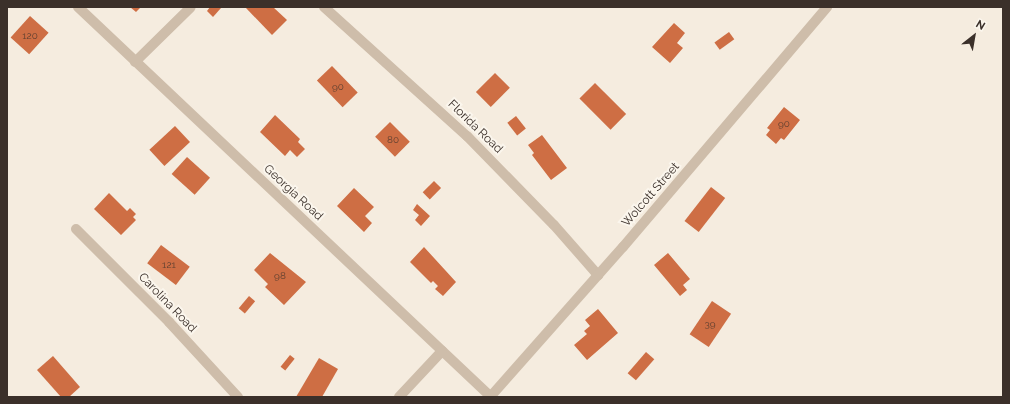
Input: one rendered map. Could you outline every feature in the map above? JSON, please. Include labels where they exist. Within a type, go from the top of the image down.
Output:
[{"type":"street","name":"Georgia Road","points":[[78,7],[491,397]]},
{"type":"street","points":[[135,62],[191,7]]},
{"type":"street","name":"Florida Road","points":[[324,7],[467,136],[554,225],[598,276]]},
{"type":"street","name":"Wolcott Street","points":[[491,397],[598,276],[827,7]]},
{"type":"street","name":"Carolina Road","points":[[76,229],[169,322],[238,397]]},
{"type":"street","points":[[399,397],[442,351]]},
{"type":"building","points":[[130,7],[141,7],[136,12]]},
{"type":"building","points":[[210,7],[221,8],[213,17],[207,11]]},
{"type":"building","points":[[245,7],[273,7],[287,20],[272,35]]},
{"type":"building","points":[[30,16],[49,33],[29,54],[11,38]]},
{"type":"building","points":[[674,23],[685,33],[677,43],[683,48],[670,63],[652,47]]},
{"type":"building","points":[[729,32],[734,39],[720,50],[714,43]]},
{"type":"building","points":[[332,66],[358,93],[343,107],[317,81]]},
{"type":"building","points":[[495,73],[510,88],[491,107],[476,92]]},
{"type":"building","points":[[595,83],[626,114],[611,130],[579,99]]},
{"type":"building","points":[[784,107],[800,120],[784,140],[781,138],[776,144],[766,135],[770,130],[767,128]]},
{"type":"building","points":[[275,115],[300,139],[298,142],[305,149],[297,157],[290,150],[285,156],[260,132]]},
{"type":"building","points":[[516,116],[526,129],[517,135],[507,123]]},
{"type":"building","points":[[390,122],[410,142],[395,157],[375,137]]},
{"type":"building","points":[[175,126],[190,142],[164,166],[149,150]]},
{"type":"building","points":[[542,135],[567,168],[551,180],[532,155],[534,153],[528,145]]},
{"type":"building","points":[[187,157],[210,178],[195,195],[172,174]]},
{"type":"building","points":[[434,181],[441,188],[430,199],[423,192]]},
{"type":"building","points":[[711,187],[725,198],[699,232],[685,221]]},
{"type":"building","points":[[354,188],[374,207],[365,216],[372,223],[364,232],[337,206]]},
{"type":"building","points":[[109,193],[127,211],[130,208],[136,214],[133,217],[136,220],[121,235],[94,209]]},
{"type":"building","points":[[417,204],[430,216],[421,226],[415,220],[419,215],[413,210]]},
{"type":"building","points":[[161,245],[190,267],[176,285],[147,263]]},
{"type":"building","points":[[424,247],[456,282],[443,296],[435,289],[438,286],[433,281],[431,283],[410,262]]},
{"type":"building","points":[[270,253],[306,282],[284,305],[265,287],[268,284],[254,270]]},
{"type":"building","points":[[668,253],[690,279],[683,285],[687,290],[680,296],[654,265]]},
{"type":"building","points":[[249,296],[255,301],[245,313],[239,308]]},
{"type":"building","points":[[712,301],[731,314],[709,347],[690,334]]},
{"type":"building","points":[[598,309],[618,333],[587,360],[574,345],[587,334],[584,331],[590,326],[585,320]]},
{"type":"building","points":[[646,352],[654,359],[636,380],[628,373]]},
{"type":"building","points":[[290,355],[295,359],[285,370],[281,367]]},
{"type":"building","points":[[53,356],[80,387],[69,397],[61,397],[37,370]]},
{"type":"building","points":[[319,358],[338,369],[322,397],[296,397]]}]
